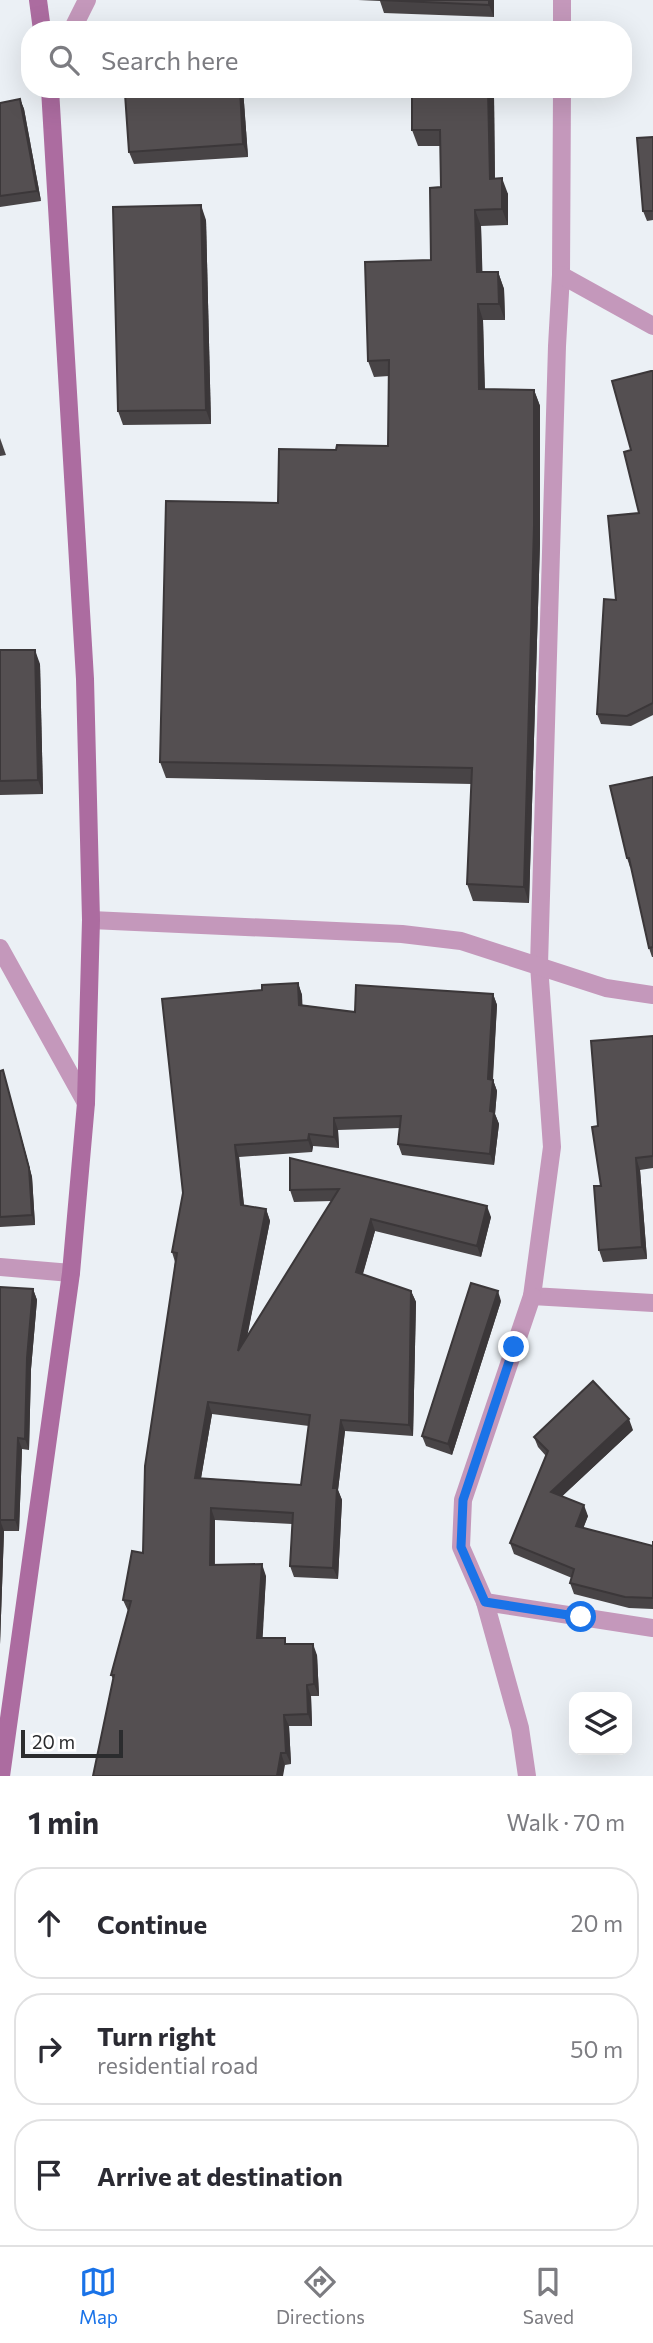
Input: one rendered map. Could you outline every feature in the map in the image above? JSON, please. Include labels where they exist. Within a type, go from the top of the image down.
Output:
[{"type":"main road","points":[[38,0],[41,21]]},
{"type":"main road","points":[[1,1776],[71,1273],[86,1104],[91,920],[85,679],[51,98]]},
{"type":"street","points":[[76,21],[87,0]]},
{"type":"street","points":[[562,0],[562,21]]},
{"type":"street","points":[[527,1776],[520,1728],[485,1602],[461,1547],[463,1500],[532,1296],[552,1147],[539,965],[561,275],[562,98]]},
{"type":"street","points":[[561,275],[653,326]]},
{"type":"street","points":[[91,920],[402,934],[461,941],[606,988],[653,995]]},
{"type":"street","points":[[0,948],[86,1104]]},
{"type":"street","points":[[0,1267],[71,1273]]},
{"type":"street","points":[[532,1296],[653,1303]]},
{"type":"street","points":[[485,1602],[653,1628]]},
{"type":"building","points":[[380,0],[489,0],[489,5]]},
{"type":"building","points":[[125,98],[240,98],[243,144],[129,152]]},
{"type":"building","points":[[412,98],[488,98],[490,179],[502,178],[502,209],[475,210],[477,272],[498,272],[499,304],[478,304],[479,389],[534,390],[534,526],[524,887],[467,884],[472,768],[160,762],[166,501],[278,503],[279,449],[336,450],[337,445],[388,446],[389,360],[368,361],[365,262],[431,260],[430,188],[441,187],[440,130],[412,130]]},
{"type":"building","points":[[20,99],[37,191],[0,196],[0,103]]},
{"type":"building","points":[[653,137],[653,211],[643,211],[637,138]]},
{"type":"building","points":[[201,205],[206,410],[118,411],[113,207]]},
{"type":"building","points":[[653,371],[653,703],[627,716],[597,714],[604,599],[616,600],[608,516],[639,513],[624,452],[631,450],[612,381]]},
{"type":"building","points":[[0,650],[35,650],[38,780],[0,781]]},
{"type":"building","points":[[653,777],[653,947],[649,948],[610,786]]},
{"type":"building","points":[[298,983],[299,1005],[355,1012],[356,985],[493,994],[488,1079],[493,1080],[490,1111],[494,1112],[490,1154],[398,1144],[401,1116],[334,1118],[334,1137],[309,1134],[308,1140],[235,1145],[241,1205],[266,1209],[238,1351],[339,1189],[290,1190],[290,1158],[487,1206],[477,1246],[371,1219],[356,1272],[411,1291],[409,1425],[341,1420],[333,1488],[337,1488],[333,1568],[290,1566],[293,1513],[211,1508],[210,1565],[262,1564],[257,1638],[285,1638],[285,1644],[313,1644],[314,1684],[307,1685],[308,1714],[284,1715],[286,1753],[281,1753],[277,1776],[93,1776],[114,1675],[111,1675],[131,1601],[123,1600],[132,1551],[143,1553],[145,1466],[177,1253],[172,1252],[183,1193],[162,999],[262,990],[262,985]],"holes":[[[208,1402],[310,1415],[301,1485],[195,1478]]]},
{"type":"building","points":[[653,1036],[653,1156],[636,1158],[642,1247],[599,1250],[594,1186],[601,1186],[592,1127],[598,1126],[591,1041]]},
{"type":"building","points":[[3,1070],[29,1168],[32,1215],[0,1217],[0,1071]]},
{"type":"building","points":[[471,1283],[498,1291],[448,1444],[422,1436]]},
{"type":"building","points":[[0,1287],[33,1289],[27,1358],[25,1439],[18,1438],[15,1520],[0,1520]]},
{"type":"building","points":[[593,1381],[629,1419],[551,1492],[584,1505],[576,1526],[653,1546],[653,1598],[625,1597],[570,1583],[574,1569],[510,1543],[548,1451],[534,1437]]},
{"type":"route","points":[[514,1347],[463,1500],[461,1547],[485,1602],[581,1617]]}]
